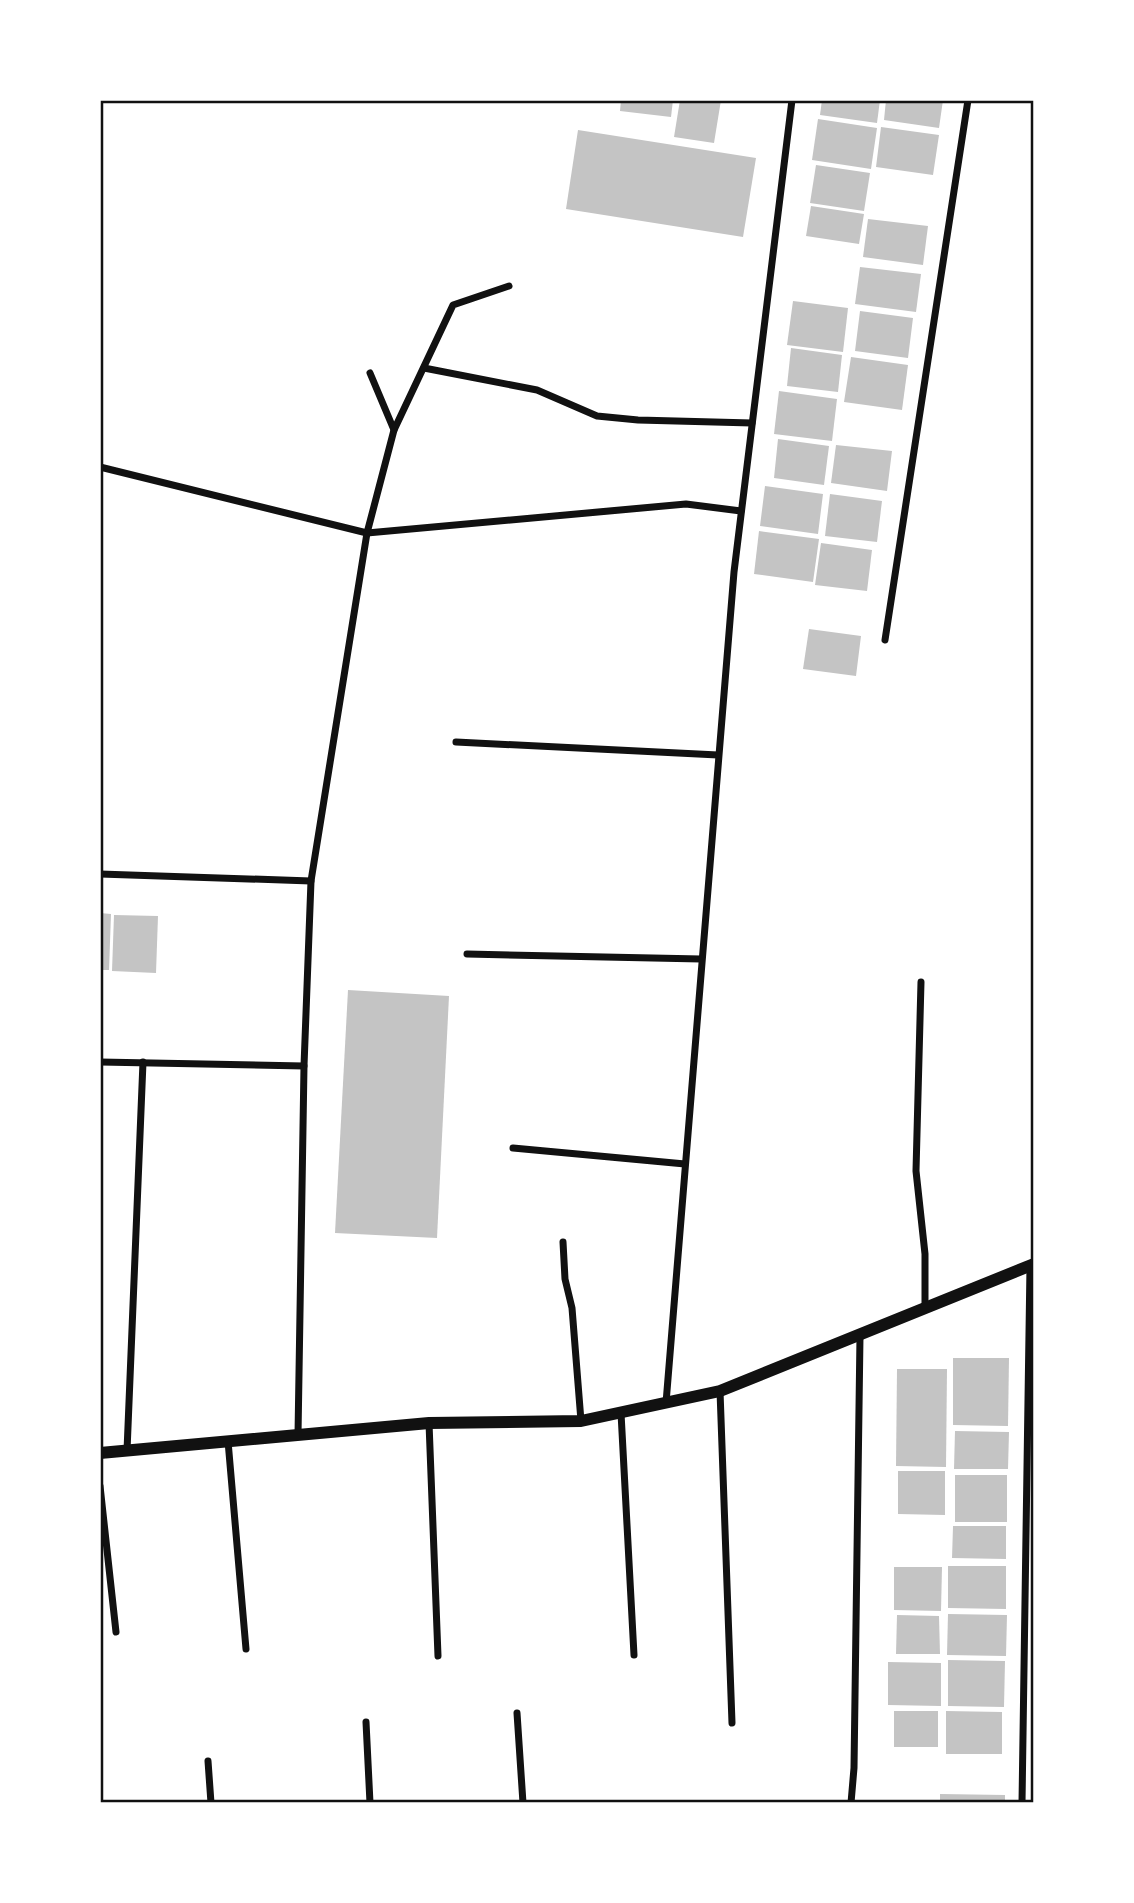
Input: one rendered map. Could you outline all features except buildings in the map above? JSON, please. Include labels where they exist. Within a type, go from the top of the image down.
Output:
[{"type":"street","points":[[666,1404],[718,755],[741,511],[792,100]]},
{"type":"street","points":[[885,640],[968,100]]},
{"type":"street","points":[[298,1435],[304,1066],[311,881],[367,533],[394,430],[453,305],[509,286]]},
{"type":"street","points":[[424,368],[537,390],[597,416],[638,420],[752,423]]},
{"type":"street","points":[[370,373],[394,430]]},
{"type":"street","points":[[100,467],[367,533],[686,504],[741,511]]},
{"type":"street","points":[[456,742],[718,755]]},
{"type":"street","points":[[100,874],[311,881]]},
{"type":"street","points":[[467,954],[701,959]]},
{"type":"street","points":[[921,982],[916,1171],[925,1254],[925,1309]]},
{"type":"street","points":[[100,1062],[304,1066]]},
{"type":"street","points":[[127,1451],[143,1062]]},
{"type":"street","points":[[513,1148],[685,1164]]},
{"type":"street","points":[[563,1242],[565,1279],[572,1308],[581,1421]]},
{"type":"street","points":[[100,1453],[429,1423],[581,1421],[666,1404],[720,1391],[1032,1265],[1022,1803]]},
{"type":"street","points":[[851,1803],[854,1768],[860,1336]]},
{"type":"street","points":[[720,1391],[732,1723]]},
{"type":"street","points":[[621,1413],[634,1655]]},
{"type":"street","points":[[429,1423],[438,1656]]},
{"type":"street","points":[[228,1441],[246,1649]]},
{"type":"street","points":[[100,1486],[116,1632]]},
{"type":"street","points":[[517,1713],[523,1803]]},
{"type":"street","points":[[366,1722],[370,1803]]},
{"type":"street","points":[[208,1761],[211,1803]]}]
